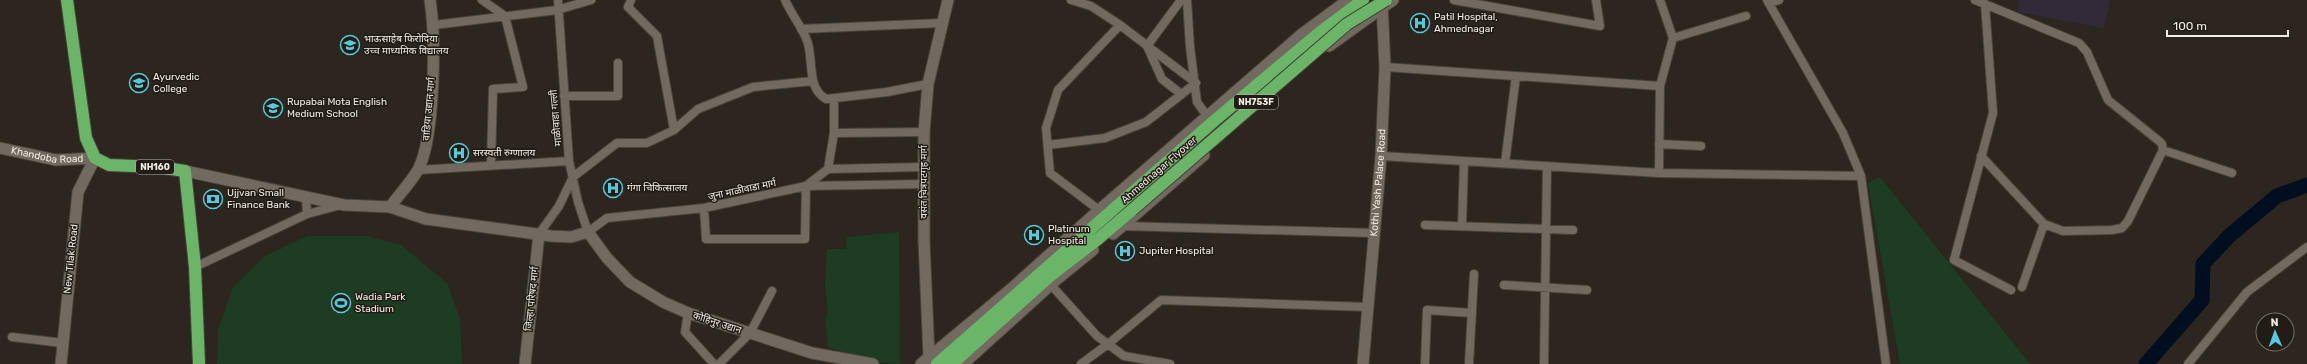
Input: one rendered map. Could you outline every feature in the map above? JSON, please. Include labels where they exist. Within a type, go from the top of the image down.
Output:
[{"type":"highway","points":[[67,0],[86,138],[95,158]]},
{"type":"highway","name":"Ahmednagar Flyover","points":[[934,361],[1319,33],[1363,0]]},
{"type":"highway","name":"Ahmednagar Flyover","points":[[952,364],[1050,276],[1098,239],[1335,34],[1347,24],[1383,3]]},
{"type":"highway","name":"NH160","points":[[95,158],[109,165],[158,167],[185,171],[195,267],[199,364]]},
{"type":"street","name":"वाडिया उद्यान मार्ग","points":[[390,207],[418,170],[426,144],[430,112],[434,25],[430,0]]},
{"type":"street","points":[[482,0],[505,16],[523,87],[493,89],[491,164]]},
{"type":"street","name":"माळीवाडा गल्ली","points":[[558,0],[557,10],[569,161],[578,202],[588,232]]},
{"type":"street","points":[[434,25],[557,10],[591,0]]},
{"type":"street","points":[[631,0],[628,7],[657,36],[674,130]]},
{"type":"street","points":[[785,0],[807,40],[813,81],[820,95],[826,99],[887,92],[928,84]]},
{"type":"street","name":"वसंत चित्रपटगृह मार्ग","points":[[934,361],[923,167],[924,132],[928,84],[948,0]]},
{"type":"street","points":[[1071,0],[1091,6],[1120,25],[1196,83]]},
{"type":"street","points":[[1147,46],[1182,0]]},
{"type":"street","points":[[1187,0],[1190,47],[1196,83],[1197,102],[1207,116]]},
{"type":"street","points":[[921,364],[934,361],[1099,210],[1302,34],[1348,0]]},
{"type":"street","points":[[962,364],[1051,285],[1122,226],[1322,51],[1383,3],[1393,0]]},
{"type":"street","points":[[1454,0],[1600,26],[1596,0]]},
{"type":"street","points":[[1659,173],[1660,86],[1673,38],[1660,0]]},
{"type":"street","points":[[1779,0],[1768,2],[1843,133],[1861,176],[1886,364]]},
{"type":"street","points":[[1975,0],[2084,46],[2108,100],[2159,141],[2162,144],[2163,150],[2128,221],[2122,228],[2112,230],[2063,231],[2044,224],[1981,156]]},
{"type":"street","name":"Kothi Yash Palace Road","points":[[1363,364],[1381,156],[1384,67],[1383,3]]},
{"type":"street","points":[[1985,4],[1993,113],[1954,260],[2011,290]]},
{"type":"street","points":[[1673,38],[1746,16]]},
{"type":"street","points":[[801,29],[942,24]]},
{"type":"street","points":[[1099,210],[1050,172],[1046,128],[1058,90],[1120,25]]},
{"type":"street","points":[[1147,46],[1162,79],[1181,94]]},
{"type":"street","points":[[564,96],[618,96],[618,63]]},
{"type":"street","points":[[1384,67],[1660,86]]},
{"type":"street","points":[[1505,163],[1516,76]]},
{"type":"street","points":[[539,234],[559,206],[573,177],[618,142],[647,143],[674,130],[698,108],[753,87],[813,81]]},
{"type":"street","points":[[1048,146],[1105,138],[1146,122],[1196,83]]},
{"type":"street","points":[[834,98],[834,133],[828,169],[923,167]]},
{"type":"street","points":[[834,133],[924,132]]},
{"type":"street","points":[[1659,144],[1701,146]]},
{"type":"street","name":"Khandoba Road","points":[[0,148],[56,160],[95,158]]},
{"type":"street","points":[[2163,150],[2232,173]]},
{"type":"street","points":[[1381,156],[1659,173],[1861,176]]},
{"type":"street","name":"New Tilak Road","points":[[61,364],[78,192],[95,158]]},
{"type":"street","points":[[418,170],[491,164],[569,161]]},
{"type":"street","points":[[1462,226],[1464,161]]},
{"type":"street","points":[[1544,364],[1547,166]]},
{"type":"street","name":"जुना माळीवाडा मार्ग","points":[[588,232],[607,218],[704,208],[806,186],[828,169]]},
{"type":"street","points":[[185,171],[344,205],[390,207],[426,219],[571,237],[588,232]]},
{"type":"street","points":[[704,208],[706,239],[806,239],[806,186],[924,184]]},
{"type":"street","points":[[306,197],[307,214]]},
{"type":"street","points":[[195,267],[307,214],[344,205]]},
{"type":"street","points":[[2022,287],[2044,224]]},
{"type":"street","points":[[1425,225],[1573,230]]},
{"type":"street","points":[[1122,226],[1374,233]]},
{"type":"street","name":"कोहिनुर उद्यान","points":[[588,232],[607,258],[630,282],[663,302],[688,313],[812,353],[873,364]]},
{"type":"street","name":"जिल्हा परिषद मार्ग","points":[[525,364],[539,234]]},
{"type":"street","points":[[2188,364],[2247,292],[2307,246]]},
{"type":"street","points":[[1469,364],[1474,274]]},
{"type":"street","points":[[1051,285],[1097,336],[1124,356],[1170,364]]},
{"type":"street","points":[[1504,285],[1587,290]]},
{"type":"street","points":[[719,364],[750,333],[772,292]]},
{"type":"street","points":[[1081,364],[1108,344],[1161,300],[1368,306]]},
{"type":"street","points":[[1425,364],[1427,310],[1472,313]]},
{"type":"street","points":[[688,313],[685,332],[714,364]]},
{"type":"street","points":[[12,337],[63,343]]},
{"type":"shaded area","points":[[2019,0],[2110,0],[2104,28],[2017,12]]},
{"type":"green space","points":[[1880,177],[2030,364],[1900,364],[1868,183]]},
{"type":"green space","points":[[899,232],[900,364],[872,361],[828,347],[825,318],[828,312],[825,285],[827,249],[846,249],[847,237]]},
{"type":"green space","name":"Wadia Park Stadium","points":[[307,236],[366,236],[401,245],[447,283],[460,319],[462,364],[217,364],[218,330],[233,287],[264,257]]},
{"type":"waterway","points":[[2146,364],[2202,300],[2203,264],[2229,236],[2277,196],[2307,185]]},
{"type":"place","name":"Patil Hospital, Ahmednagar","points":[[1420,23]]},
{"type":"place","name":"भाऊसाहेब फिरोदिया उच्च माध्यमिक विद्यालय","points":[[350,45]]},
{"type":"place","name":"Ayurvedic College","points":[[139,83]]},
{"type":"place","name":"Rupabai Mota English Medium School","points":[[273,108]]},
{"type":"place","name":"सरस्वती रुग्णालय","points":[[459,153]]},
{"type":"place","name":"गंगा चिकित्सालय","points":[[613,188]]},
{"type":"place","name":"Ujjvan Small Finance Bank","points":[[213,199]]},
{"type":"place","name":"Platinum Hospital","points":[[1034,235]]},
{"type":"place","name":"Jupiter Hospital","points":[[1125,251]]},
{"type":"place","name":"Wadia Park Stadium","points":[[341,303]]}]
